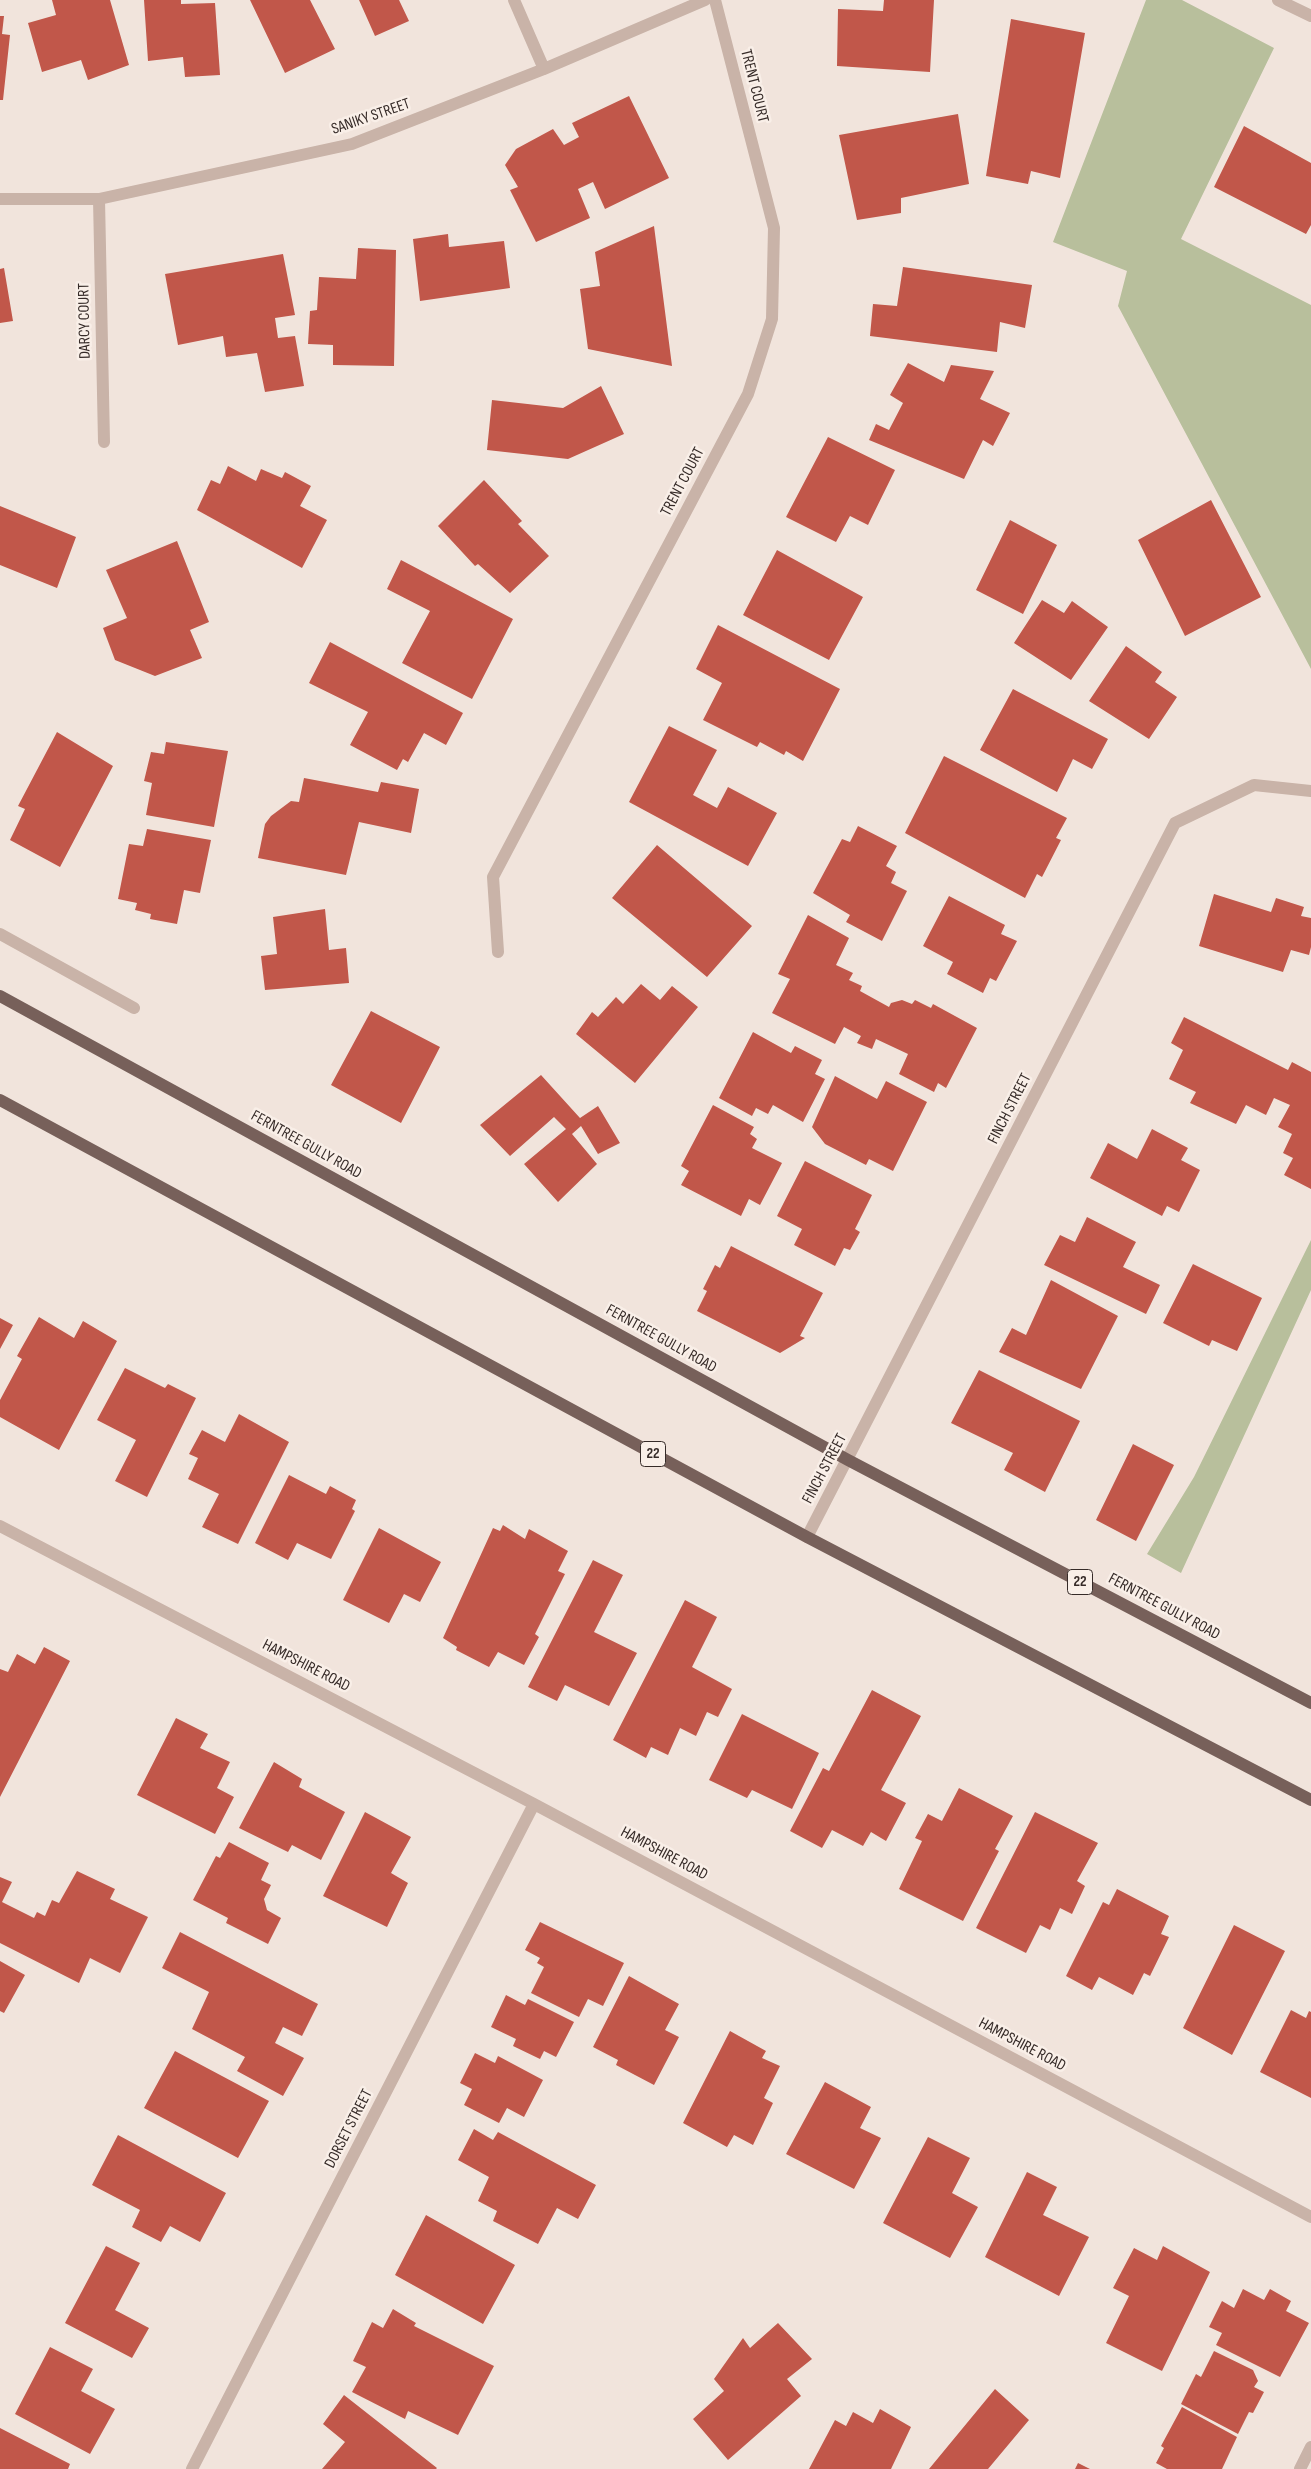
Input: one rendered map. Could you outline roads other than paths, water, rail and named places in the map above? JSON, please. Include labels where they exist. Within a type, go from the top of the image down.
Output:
[{"type":"main road","name":"FERNTREE GULLY ROAD","points":[[0,996],[848,1460],[1311,1703]]},
{"type":"main road","name":"22","points":[[0,1100],[808,1537],[1311,1800]]},
{"type":"street","points":[[514,0],[544,70]]},
{"type":"street","name":"SANIKY STREET","points":[[0,199],[99,199],[352,144],[544,70],[705,0]]},
{"type":"street","name":"TRENT COURT","points":[[498,952],[493,877],[748,394],[772,319],[774,228],[715,0]]},
{"type":"street","points":[[1278,0],[1311,16]]},
{"type":"street","name":"DARCY COURT","points":[[99,199],[104,442]]},
{"type":"street","name":"FINCH STREET","points":[[808,1537],[1175,823],[1254,785],[1311,791]]},
{"type":"street","points":[[0,934],[134,1008]]},
{"type":"street","name":"HAMPSHIRE ROAD","points":[[0,1526],[534,1804],[1311,2217]]},
{"type":"street","name":"DORSET STREET","points":[[192,2469],[534,1804]]},
{"type":"street","points":[[1300,2469],[1311,2447]]}]
